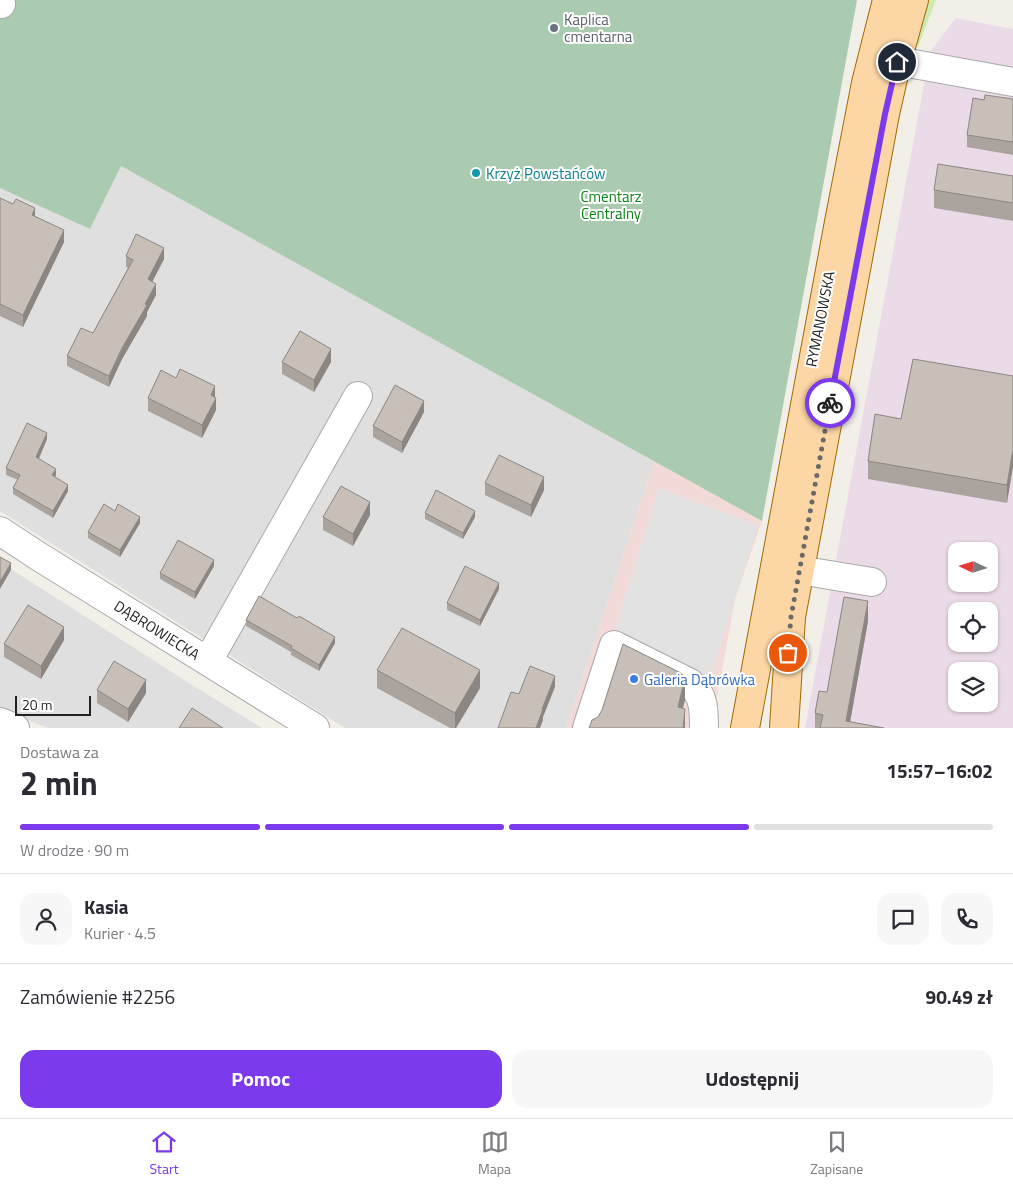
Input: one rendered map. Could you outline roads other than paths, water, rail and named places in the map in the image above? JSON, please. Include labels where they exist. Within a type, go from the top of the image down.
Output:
[{"type":"main road","name":"RYMANOWSKA","points":[[745,728],[787,568],[885,114],[914,0]]},
{"type":"main road","name":"RYMANOWSKA","points":[[784,728],[791,617],[787,568],[846,184],[866,83],[885,6]]},
{"type":"street","points":[[885,6],[889,46],[897,62],[1013,82]]},
{"type":"street","points":[[208,661],[358,396]]},
{"type":"street","name":"DĄBROWIECKA","points":[[0,531],[315,728]]},
{"type":"street","points":[[787,568],[872,582]]},
{"type":"street","points":[[587,728],[614,645],[690,683],[698,690],[702,700],[704,728]]},
{"type":"street","points":[[0,722],[15,728]]},
{"type":"place","name":"Kaplica cmentarna","points":[[554,28]]},
{"type":"place","name":"Krzyż Powstańców","points":[[476,173]]},
{"type":"place","name":"Galeria Dąbrówka","points":[[634,679]]},
{"type":"park label","name":"Cmentarz Centralny","points":[[611,204]]}]
